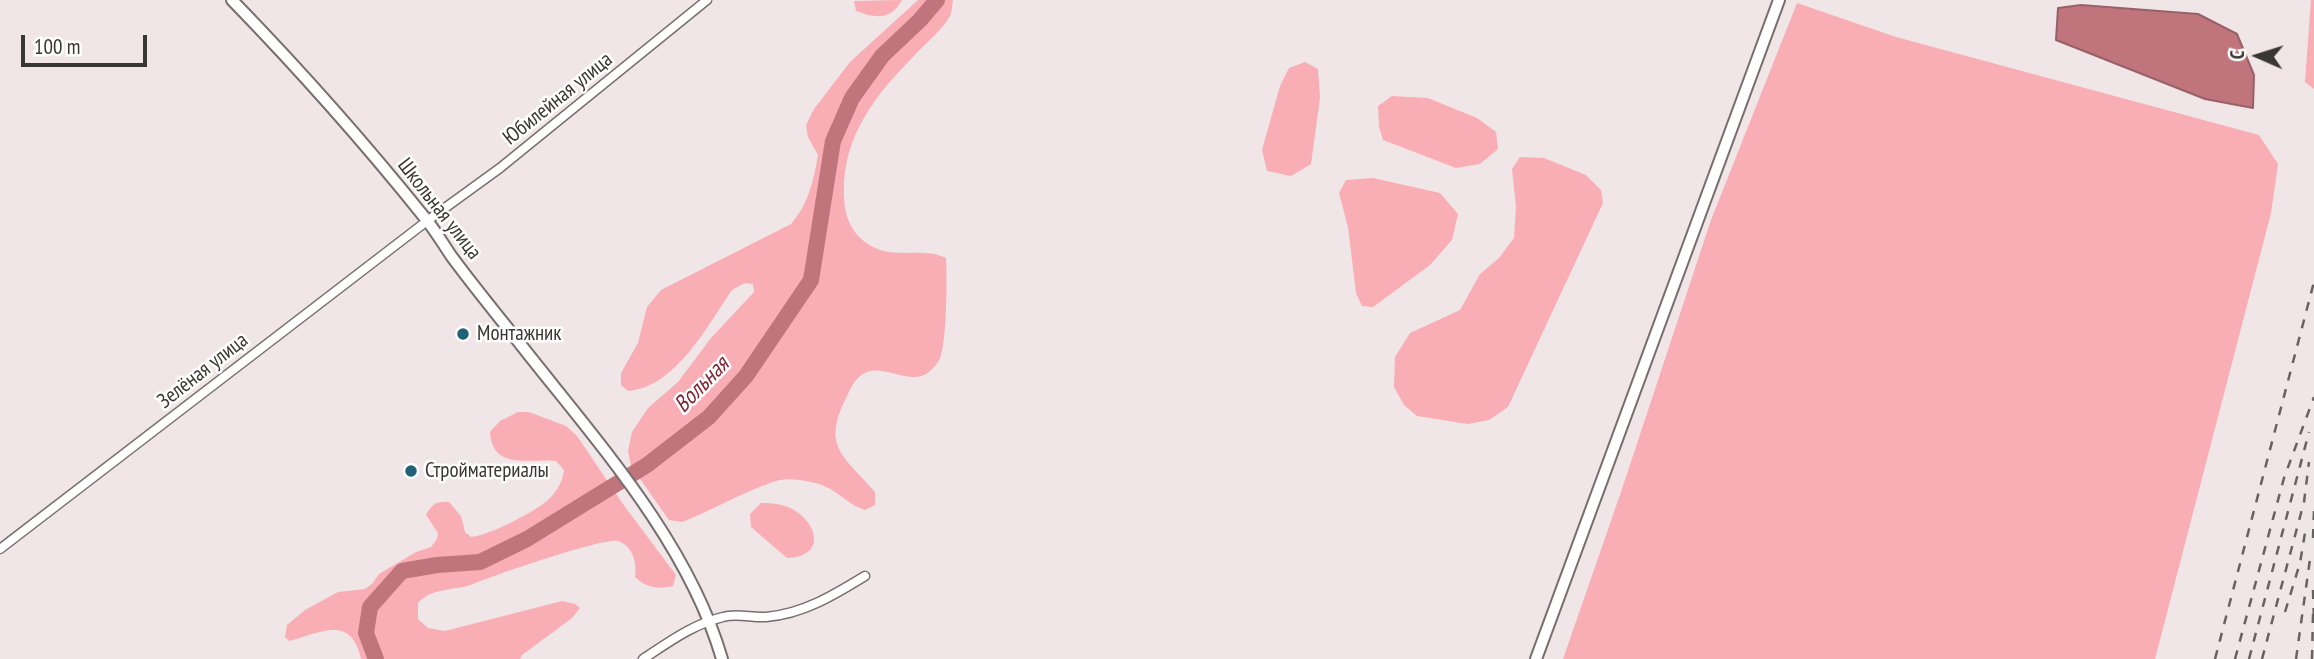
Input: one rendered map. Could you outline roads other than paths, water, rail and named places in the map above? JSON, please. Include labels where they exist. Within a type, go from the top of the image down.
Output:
[{"type":"street","name":"Школьная улица","points":[[232,0],[319,92],[427,221],[479,292],[604,450],[679,561],[709,621]]},
{"type":"street","name":"Юбилейная улица","points":[[427,221],[500,168],[707,0]]},
{"type":"street","points":[[1535,659],[1780,0]]},
{"type":"street","name":"Зелёная улица","points":[[0,549],[427,221]]},
{"type":"street","points":[[643,659],[672,639],[709,621],[726,616],[766,617],[798,610],[826,600],[865,576]]},
{"type":"street","points":[[709,621],[722,659]]},
{"type":"waterway","name":"Вольная","points":[[376,659],[366,633],[370,607],[402,571],[480,562],[527,539],[647,465],[709,417],[746,376],[811,280],[833,141],[852,98],[882,56],[937,0]]},
{"type":"railway","points":[[2215,659],[2314,282]]},
{"type":"railway","points":[[2235,659],[2284,478],[2314,397]]},
{"type":"railway","points":[[2249,659],[2309,432]]},
{"type":"railway","points":[[2262,659],[2304,502],[2309,462]]},
{"type":"railway","points":[[2313,538],[2314,510]]},
{"type":"railway","points":[[2285,612],[2300,563],[2306,527]]},
{"type":"railway","points":[[2296,659],[2311,552]]},
{"type":"railway","points":[[2313,590],[2314,622]]},
{"type":"railway","points":[[2312,659],[2313,614]]},
{"type":"place","name":"Монтажник","points":[[463,334]]},
{"type":"place","name":"Стройматериалы","points":[[411,471]]}]
